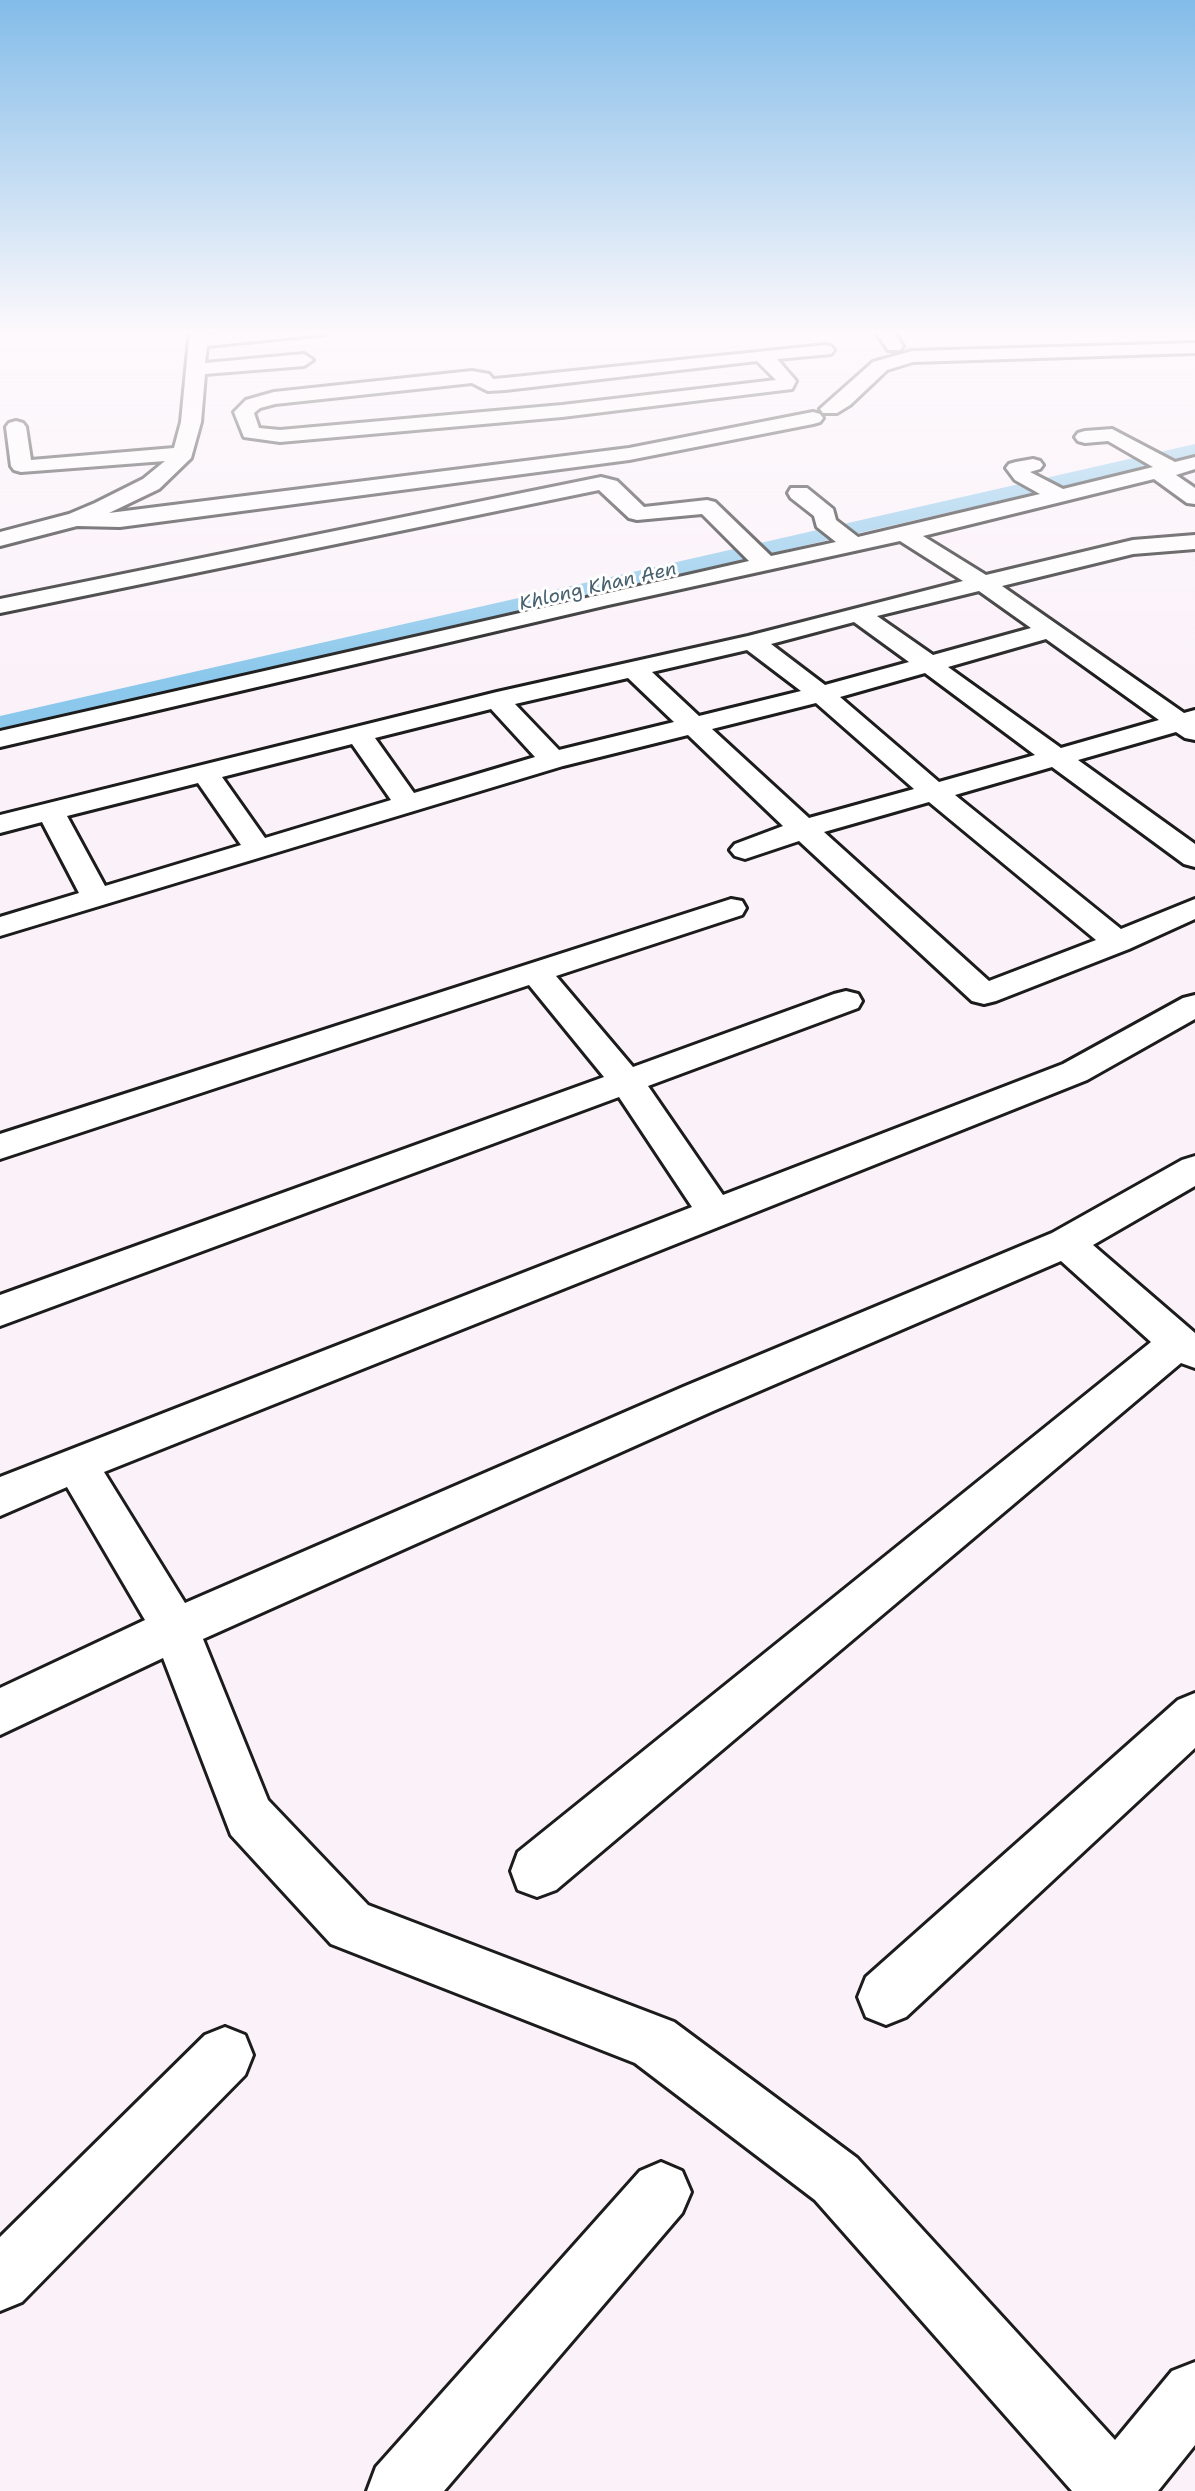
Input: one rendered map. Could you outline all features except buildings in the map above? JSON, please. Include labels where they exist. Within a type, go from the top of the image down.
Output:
[{"type":"street","points":[[18,445],[21,466],[36,468],[183,453]]},
{"type":"street","points":[[19,451],[63,445]]},
{"type":"street","points":[[7,536],[77,519],[103,509],[159,478],[188,445]]},
{"type":"street","points":[[77,519],[120,520],[659,445]]},
{"type":"street","points":[[1104,457],[1108,445]]},
{"type":"street","points":[[1127,445],[1171,467],[1195,498]]},
{"type":"street","points":[[1176,445],[1195,455]]},
{"type":"street","points":[[0,739],[608,598],[756,553],[904,534],[1104,457],[1171,467]]},
{"type":"street","points":[[380,466],[393,466],[400,476]]},
{"type":"street","points":[[103,509],[131,510],[400,476],[442,475]]},
{"type":"street","points":[[0,606],[601,483],[609,486],[637,513],[703,506],[713,511],[756,553]]},
{"type":"street","points":[[0,596],[535,487]]},
{"type":"street","points":[[799,492],[825,514],[825,522],[850,542]]},
{"type":"street","points":[[904,534],[984,584],[1049,631],[1190,724]]},
{"type":"street","points":[[0,824],[497,700],[752,642],[858,613],[1133,547],[1195,542]]},
{"type":"street","points":[[858,613],[1195,858]]},
{"type":"street","points":[[0,927],[553,760],[821,694],[1049,631]]},
{"type":"street","points":[[752,642],[821,694],[934,792],[1118,942]]},
{"type":"street","points":[[633,669],[803,829],[985,993],[1118,942],[1195,908]]},
{"type":"street","points":[[497,700],[553,760]]},
{"type":"street","points":[[745,850],[803,829],[1055,757],[1190,724]]},
{"type":"street","points":[[359,735],[407,803]]},
{"type":"street","points":[[205,773],[260,850]]},
{"type":"street","points":[[50,811],[97,899]]},
{"type":"street","points":[[0,1147],[731,908]]},
{"type":"street","points":[[535,972],[626,1081],[715,1212]]},
{"type":"street","points":[[0,1311],[846,1000]]},
{"type":"street","points":[[0,1497],[76,1464],[1075,1072],[1195,1005]]},
{"type":"street","points":[[0,1712],[175,1629],[698,1399],[1066,1243],[1195,1169]]},
{"type":"street","points":[[537,1871],[1187,1347],[1066,1243]]},
{"type":"street","points":[[76,1464],[175,1629],[249,1817],[350,1925],[654,2042],[836,2179],[1116,2491],[1195,2394]]},
{"type":"street","points":[[886,1997],[1195,1716]]},
{"type":"street","points":[[0,2280],[225,2055]]},
{"type":"street","points":[[400,2491],[661,2192]]},
{"type":"waterway","name":"Khlong Khan Aen","points":[[0,723],[1195,450]]}]
